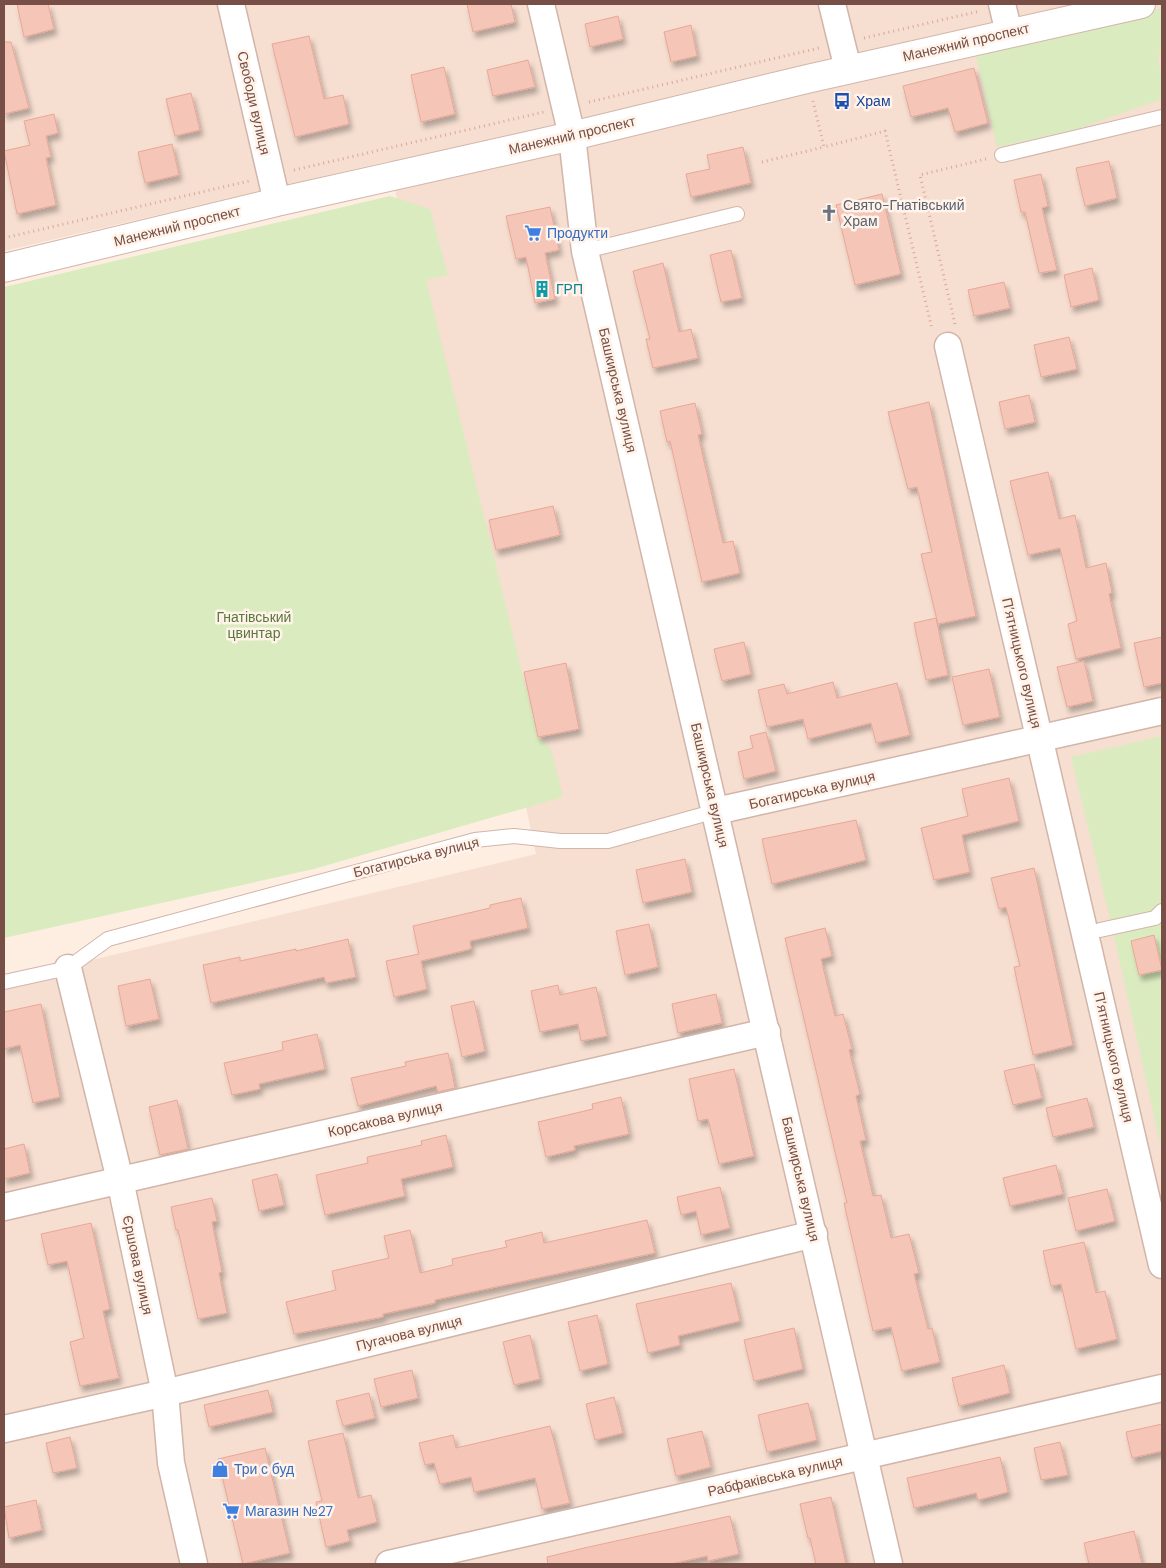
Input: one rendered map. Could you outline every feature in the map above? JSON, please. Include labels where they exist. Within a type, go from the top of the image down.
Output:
[{"type":"street","name":"Свободи вулиця","points":[[231,4],[274,189]]},
{"type":"street","name":"Башкирська вулиця","points":[[541,4],[572,136],[585,250],[890,1564]]},
{"type":"street","points":[[832,4],[848,69]]},
{"type":"street","name":"Манежний проспект","points":[[4,268],[274,189],[572,136],[848,69],[1141,4]]},
{"type":"street","points":[[1002,5],[1009,32]]},
{"type":"street","name":"П’ятницького вулиця","points":[[948,346],[1162,1265]]},
{"type":"street","name":"Богатирська вулиця","points":[[716,811],[1162,711]]},
{"type":"street","name":"Єршова вулиця","points":[[68,968],[120,1180],[165,1393],[171,1463],[194,1564]]},
{"type":"street","name":"Корсакова вулиця","points":[[4,1207],[767,1032]]},
{"type":"street","name":"Пугачова вулиця","points":[[4,1429],[165,1393],[814,1234]]},
{"type":"street","name":"Рабфаківська вулиця","points":[[388,1564],[1162,1388]]},
{"type":"lane","points":[[1002,155],[1162,117]]},
{"type":"lane","points":[[585,250],[737,214]]},
{"type":"lane","name":"Богатирська вулиця","points":[[4,982],[68,968],[108,939],[475,840],[514,836],[560,840],[608,841],[716,811]]},
{"type":"lane","points":[[1100,930],[1155,918],[1162,910]]},
{"type":"path","points":[[4,238],[274,189],[565,107],[1002,5]]},
{"type":"path","points":[[807,79],[824,147]]},
{"type":"path","points":[[762,162],[885,131],[936,342],[948,346],[958,337],[920,175],[1002,155]]},
{"type":"shaded area","points":[[4,4],[1162,4],[1162,1564],[4,1564],[4,981],[536,854],[389,161],[4,251]]},
{"type":"green space","points":[[1162,8],[1162,48],[1158,58],[1162,79],[1162,99],[1077,129],[997,147],[975,51]]},
{"type":"green space","name":"Гнатівський цвинтар","points":[[390,196],[430,209],[448,275],[426,280],[538,737],[551,749],[563,797],[314,869],[4,938],[4,287]]},
{"type":"green space","points":[[1162,736],[1162,1152],[1112,927],[1071,757]]},
{"type":"building","points":[[17,4],[48,4],[54,29],[24,37]]},
{"type":"building","points":[[467,4],[511,4],[515,22],[473,32]]},
{"type":"building","points":[[618,16],[623,39],[590,47],[585,24]]},
{"type":"building","points":[[691,25],[697,56],[671,62],[664,32]]},
{"type":"building","points":[[309,36],[324,99],[343,95],[349,124],[295,137],[272,44]]},
{"type":"building","points":[[4,42],[11,42],[29,108],[4,114]]},
{"type":"building","points":[[528,60],[535,87],[493,96],[487,70]]},
{"type":"building","points":[[444,67],[455,114],[421,122],[411,75]]},
{"type":"building","points":[[974,68],[988,123],[955,132],[948,108],[911,117],[903,86]]},
{"type":"building","points":[[191,93],[200,130],[175,136],[166,99]]},
{"type":"building","points":[[54,114],[58,133],[46,136],[51,157],[46,158],[56,205],[17,214],[4,151],[30,145],[24,121]]},
{"type":"building","points":[[172,144],[179,175],[145,183],[138,152]]},
{"type":"building","points":[[743,147],[751,183],[691,197],[686,174],[710,169],[707,155]]},
{"type":"building","points":[[1109,161],[1117,198],[1085,206],[1076,168]]},
{"type":"building","points":[[1041,174],[1048,206],[1042,208],[1057,270],[1039,273],[1025,212],[1021,212],[1014,180]]},
{"type":"building","points":[[882,194],[901,274],[855,285],[836,205]]},
{"type":"building","name":"Продукти","points":[[550,207],[559,250],[545,253],[555,299],[535,303],[526,257],[516,259],[506,216]]},
{"type":"building","points":[[731,250],[742,298],[721,302],[710,255]]},
{"type":"building","points":[[663,263],[679,332],[691,329],[698,358],[653,368],[646,339],[650,339],[633,271]]},
{"type":"building","points":[[1092,268],[1099,300],[1071,307],[1064,275]]},
{"type":"building","points":[[1004,282],[1010,308],[974,316],[968,290]]},
{"type":"building","points":[[1069,337],[1077,369],[1041,377],[1034,345]]},
{"type":"building","points":[[1029,395],[1035,422],[1005,429],[999,402]]},
{"type":"building","points":[[929,402],[976,616],[938,624],[921,554],[932,552],[917,487],[908,489],[888,412]]},
{"type":"building","points":[[695,403],[702,434],[698,435],[723,543],[733,541],[740,573],[702,582],[670,441],[667,442],[660,411]]},
{"type":"building","points":[[1048,472],[1059,519],[1075,515],[1086,568],[1106,563],[1112,593],[1109,594],[1121,648],[1076,659],[1068,624],[1077,621],[1060,548],[1028,555],[1010,481]]},
{"type":"building","points":[[553,506],[560,535],[496,550],[489,520]]},
{"type":"building","points":[[936,618],[948,675],[926,680],[914,623]]},
{"type":"building","points":[[1162,637],[1162,683],[1144,687],[1134,643]]},
{"type":"building","points":[[744,642],[751,674],[722,681],[714,649]]},
{"type":"building","points":[[1084,661],[1093,701],[1067,707],[1057,667]]},
{"type":"building","points":[[566,663],[579,729],[538,737],[524,672]]},
{"type":"building","points":[[989,669],[1000,717],[963,725],[952,677]]},
{"type":"building","points":[[833,682],[837,698],[897,683],[910,735],[876,743],[871,723],[808,739],[803,719],[767,727],[758,690],[784,684],[787,694]]},
{"type":"building","points":[[766,732],[776,771],[744,779],[738,752],[753,748],[750,736]]},
{"type":"building","points":[[1009,778],[1019,821],[962,835],[970,872],[934,880],[921,828],[968,816],[962,789]]},
{"type":"building","points":[[856,820],[866,860],[772,884],[762,839]]},
{"type":"building","points":[[685,859],[692,892],[643,903],[636,870]]},
{"type":"building","points":[[1034,868],[1073,1045],[1033,1055],[1014,967],[1020,966],[1006,907],[999,909],[991,878]]},
{"type":"building","points":[[521,898],[528,928],[470,941],[471,949],[421,961],[427,989],[394,997],[386,961],[419,954],[413,926],[490,908],[490,905]]},
{"type":"building","points":[[649,924],[658,967],[625,975],[616,931]]},
{"type":"building","points":[[825,928],[832,956],[821,959],[835,1016],[843,1014],[852,1049],[849,1050],[860,1094],[856,1096],[866,1140],[860,1141],[873,1196],[881,1195],[891,1238],[909,1234],[919,1273],[914,1274],[928,1329],[932,1328],[940,1362],[902,1371],[891,1327],[873,1331],[844,1203],[847,1203],[785,938]]},
{"type":"building","points":[[1154,935],[1162,970],[1139,975],[1131,941]]},
{"type":"building","points":[[348,939],[356,977],[326,983],[324,977],[211,1003],[203,965],[240,957],[240,961],[296,949],[296,951]]},
{"type":"building","points":[[150,979],[159,1019],[126,1026],[118,986]]},
{"type":"building","points":[[558,985],[560,995],[596,987],[607,1036],[581,1041],[578,1024],[540,1032],[531,991]]},
{"type":"building","points":[[716,994],[722,1023],[678,1033],[672,1004]]},
{"type":"building","points":[[474,1001],[485,1051],[462,1057],[451,1006]]},
{"type":"building","points":[[41,1004],[60,1097],[33,1103],[20,1045],[4,1049],[4,1012]]},
{"type":"building","points":[[317,1034],[325,1069],[259,1084],[260,1089],[232,1095],[224,1063],[283,1050],[282,1042]]},
{"type":"building","points":[[448,1053],[455,1088],[438,1092],[436,1086],[358,1106],[351,1078],[406,1066],[405,1062]]},
{"type":"building","points":[[1034,1064],[1042,1098],[1013,1105],[1004,1071]]},
{"type":"building","points":[[734,1069],[754,1156],[719,1164],[708,1119],[698,1121],[689,1079]]},
{"type":"building","points":[[621,1097],[629,1134],[574,1146],[575,1150],[546,1157],[538,1122],[593,1109],[592,1104]]},
{"type":"building","points":[[1087,1098],[1094,1127],[1053,1137],[1046,1108]]},
{"type":"building","points":[[177,1100],[188,1149],[160,1155],[149,1107]]},
{"type":"building","points":[[446,1135],[453,1167],[401,1179],[405,1196],[325,1215],[316,1175],[368,1163],[367,1157],[422,1145],[421,1141]]},
{"type":"building","points":[[24,1144],[30,1173],[4,1179],[4,1149]]},
{"type":"building","points":[[1056,1165],[1063,1194],[1010,1206],[1003,1178]]},
{"type":"building","points":[[277,1174],[284,1205],[259,1211],[252,1180]]},
{"type":"building","points":[[720,1187],[730,1228],[701,1235],[696,1211],[681,1215],[677,1197]]},
{"type":"building","points":[[1107,1189],[1115,1221],[1076,1231],[1068,1198]]},
{"type":"building","points":[[212,1198],[217,1221],[212,1222],[222,1272],[219,1273],[227,1313],[198,1319],[171,1207]]},
{"type":"building","points":[[647,1220],[655,1253],[435,1300],[435,1303],[383,1314],[383,1317],[294,1334],[286,1302],[336,1290],[332,1271],[389,1258],[384,1236],[410,1230],[420,1273],[453,1265],[452,1259],[507,1247],[505,1241],[542,1232],[544,1243]]},
{"type":"building","points":[[91,1223],[110,1309],[103,1311],[119,1378],[80,1386],[70,1342],[84,1338],[67,1261],[48,1265],[41,1234]]},
{"type":"building","points":[[1084,1242],[1096,1293],[1105,1291],[1117,1339],[1076,1349],[1061,1284],[1051,1286],[1043,1251]]},
{"type":"building","points":[[731,1283],[740,1321],[678,1336],[680,1345],[648,1353],[636,1304]]},
{"type":"building","points":[[597,1315],[608,1364],[580,1371],[568,1322]]},
{"type":"building","points":[[794,1328],[803,1369],[754,1381],[744,1340]]},
{"type":"building","points":[[530,1335],[540,1379],[514,1385],[503,1342]]},
{"type":"building","points":[[1004,1365],[1010,1393],[959,1406],[952,1378]]},
{"type":"building","points":[[412,1370],[418,1398],[381,1407],[374,1379]]},
{"type":"building","points":[[268,1390],[273,1412],[209,1427],[204,1405]]},
{"type":"building","points":[[369,1393],[375,1418],[343,1426],[336,1401]]},
{"type":"building","points":[[614,1397],[623,1433],[595,1440],[586,1404]]},
{"type":"building","points":[[808,1403],[817,1440],[767,1452],[758,1415]]},
{"type":"building","points":[[1162,1424],[1162,1451],[1132,1458],[1126,1432]]},
{"type":"building","points":[[550,1426],[570,1503],[542,1509],[535,1478],[474,1492],[471,1477],[440,1484],[434,1463],[425,1465],[419,1443],[453,1435],[456,1448]]},
{"type":"building","points":[[702,1431],[711,1467],[676,1476],[667,1439]]},
{"type":"building","points":[[343,1433],[358,1498],[371,1495],[377,1522],[347,1530],[350,1541],[326,1547],[316,1502],[322,1501],[308,1441]]},
{"type":"building","points":[[70,1437],[77,1468],[53,1473],[46,1443]]},
{"type":"building","points":[[1060,1442],[1068,1475],[1041,1480],[1034,1448]]},
{"type":"building","points":[[265,1448],[290,1553],[243,1564],[218,1459]]},
{"type":"building","points":[[1000,1457],[1008,1492],[978,1500],[976,1493],[914,1508],[907,1478]]},
{"type":"building","points":[[831,1497],[846,1564],[816,1564],[800,1504]]},
{"type":"building","points":[[36,1500],[42,1530],[9,1538],[4,1507]]},
{"type":"building","points":[[730,1516],[739,1554],[708,1561],[707,1556],[671,1564],[548,1564],[547,1557]]},
{"type":"building","points":[[1134,1531],[1142,1564],[1089,1564],[1084,1543]]},
{"type":"place","name":"Храм","points":[[842,101]]},
{"type":"place","name":"Свято-Гнатівський Храм","points":[[829,213]]},
{"type":"place","name":"Продукти","points":[[533,233]]},
{"type":"place","name":"ГРП","points":[[542,289]]},
{"type":"place","name":"Три с буд","points":[[220,1469]]},
{"type":"place","name":"Магазин №27","points":[[231,1511]]}]
